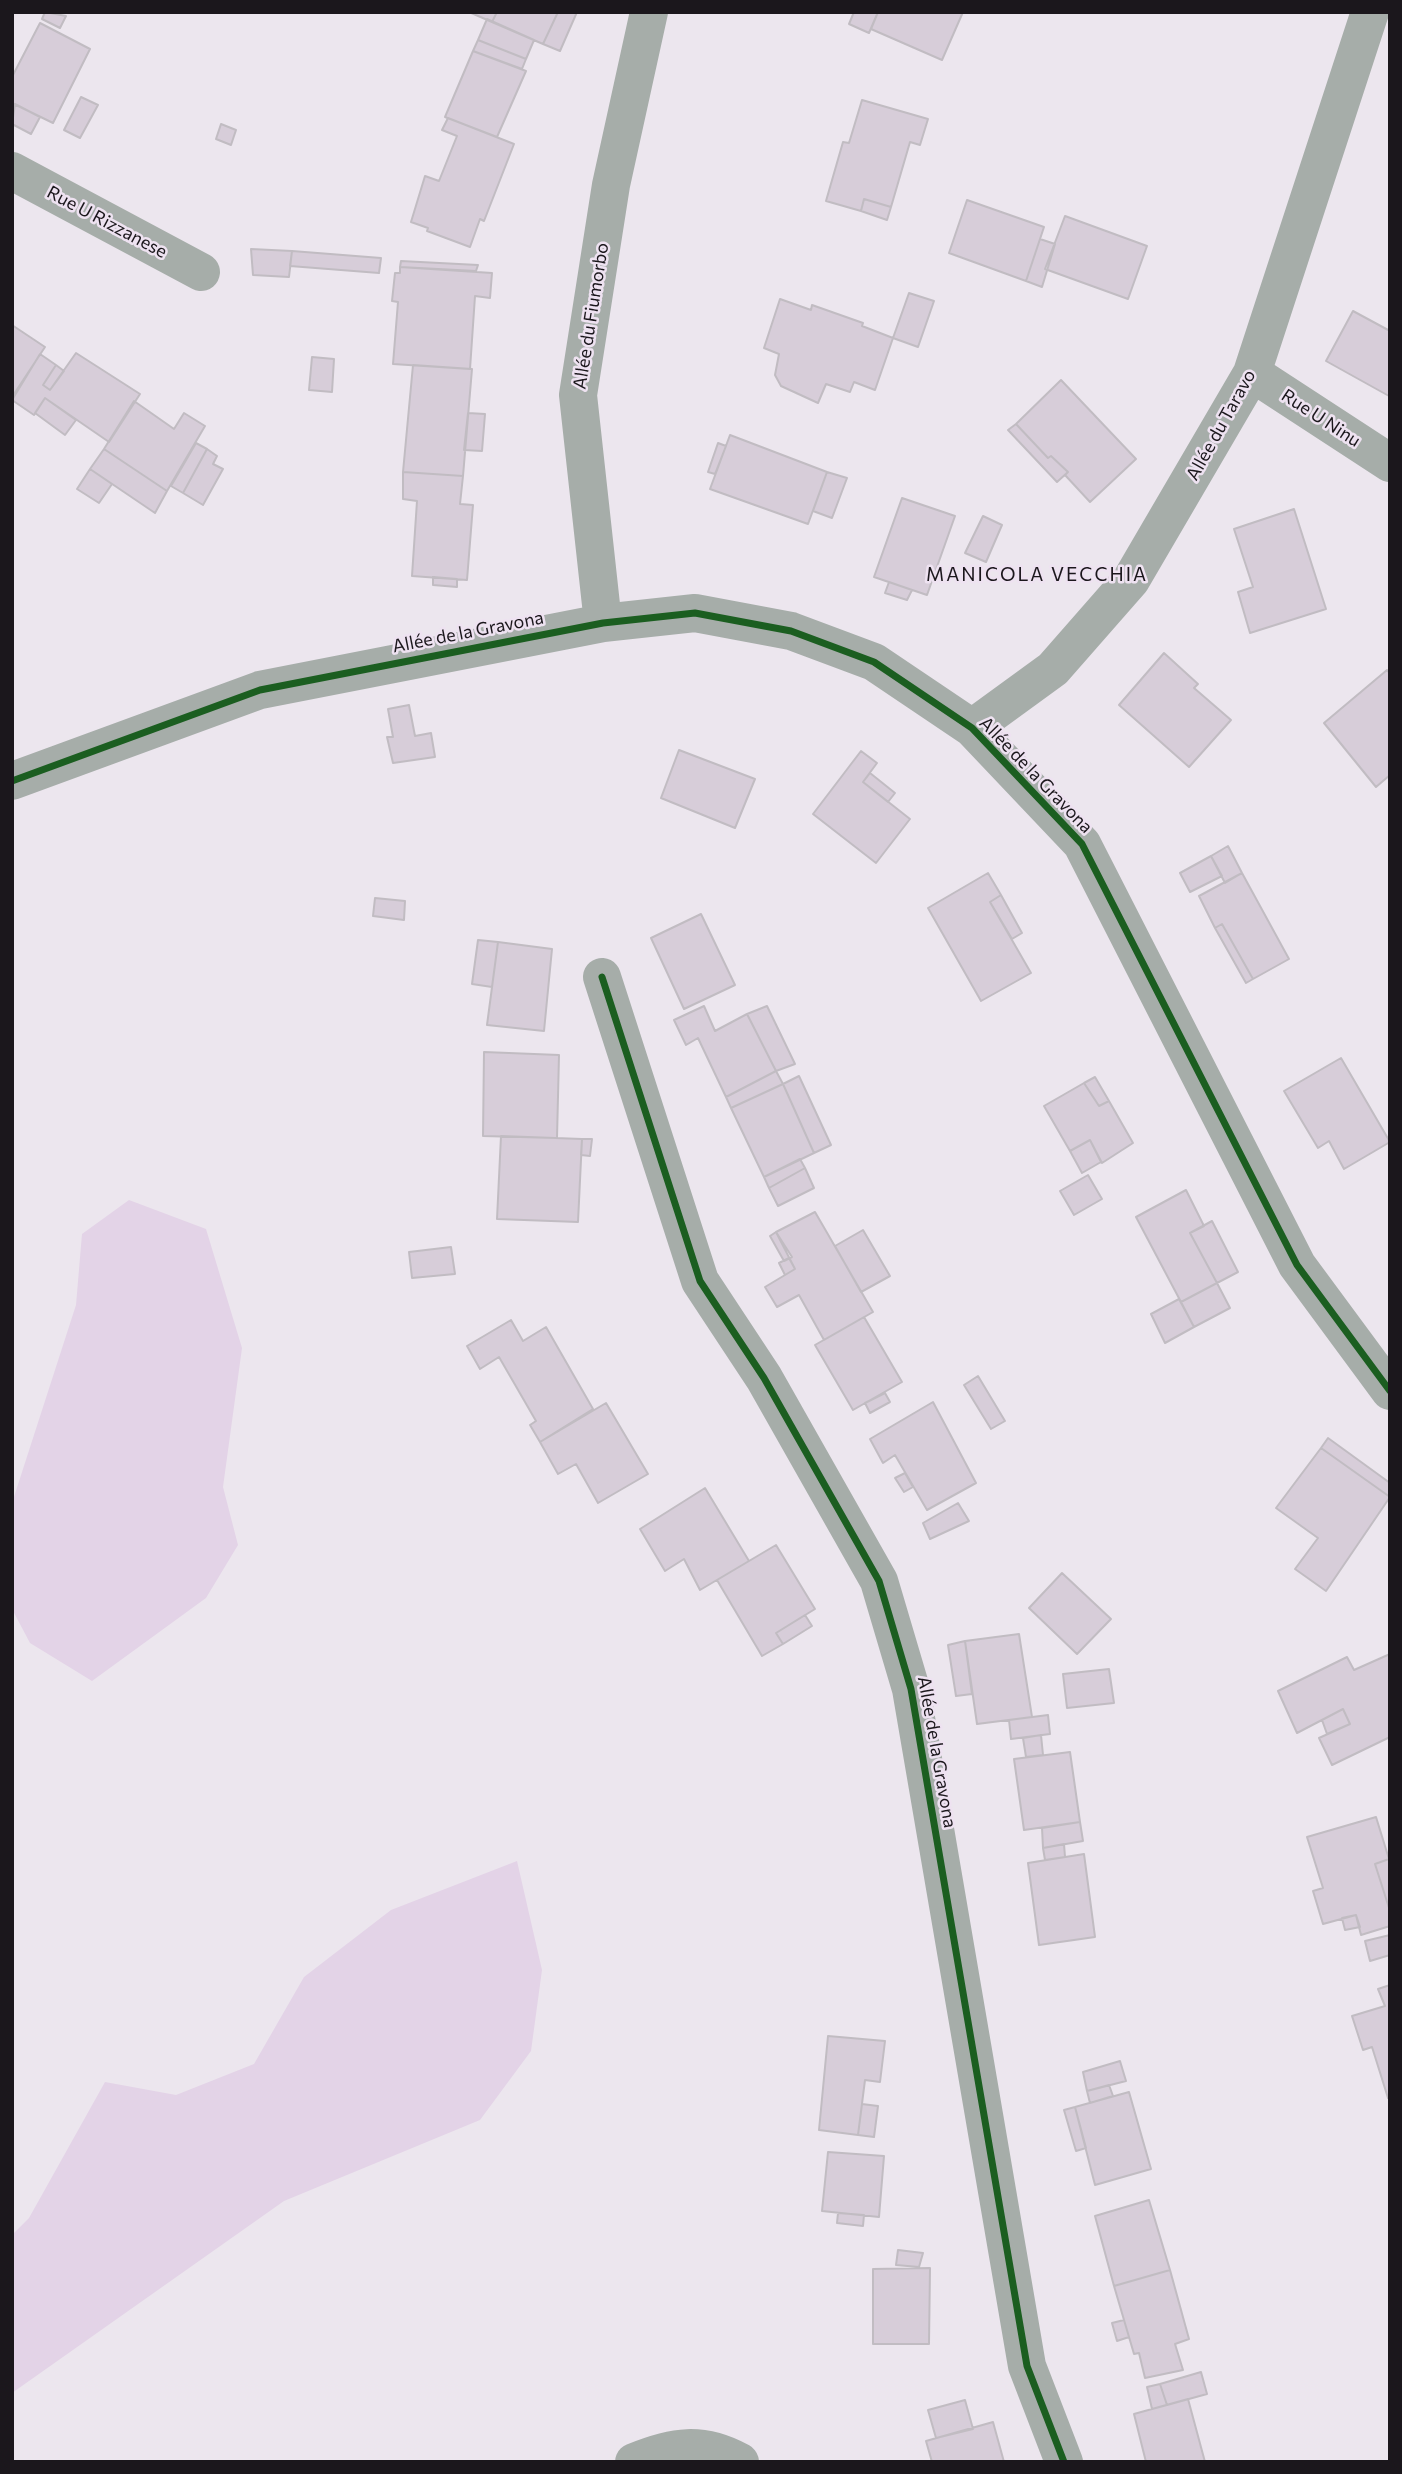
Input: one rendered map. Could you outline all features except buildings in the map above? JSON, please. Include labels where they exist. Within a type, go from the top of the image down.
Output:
[{"type":"street","name":"Allée du Fiumorbo","points":[[603,623],[578,395],[611,185],[649,12]]},
{"type":"street","name":"Allée du Taravo","points":[[972,728],[1053,669],[1131,580],[1252,373],[1370,12]]},
{"type":"street","name":"Rue U Rizzanese","points":[[12,171],[201,272]]},
{"type":"street","name":"Rue U Ninu","points":[[1252,373],[1390,463]]},
{"type":"street","name":"Allée de la Gravona","points":[[12,781],[260,691],[603,623],[695,613],[791,631],[874,662],[972,728],[1082,844],[1297,1265],[1390,1391]]},
{"type":"street","name":"Allée de la Gravona","points":[[602,977],[700,1281],[764,1378],[879,1581],[911,1689],[1027,2366],[1064,2462]]},
{"type":"street","points":[[634,2462],[669,2448],[720,2451],[740,2462]]},
{"type":"shaded area","points":[[129,1200],[206,1229],[242,1348],[223,1487],[238,1545],[206,1598],[92,1681],[30,1643],[12,1609],[12,1503],[76,1305],[82,1234]]},
{"type":"shaded area","points":[[517,1861],[542,1970],[531,2051],[480,2120],[284,2201],[12,2393],[12,2235],[29,2218],[105,2082],[176,2095],[254,2064],[304,1977],[391,1910]]},
{"type":"cycle path","points":[[12,781],[260,690],[603,623],[695,613],[791,631],[874,662],[972,728],[1082,844],[1297,1265],[1390,1391]]},
{"type":"cycle path","points":[[602,977],[700,1281],[764,1378],[879,1581],[911,1689],[1027,2366],[1064,2462]]},
{"type":"district","name":"MANICOLA VECCHIA","points":[[1037,575]]}]
